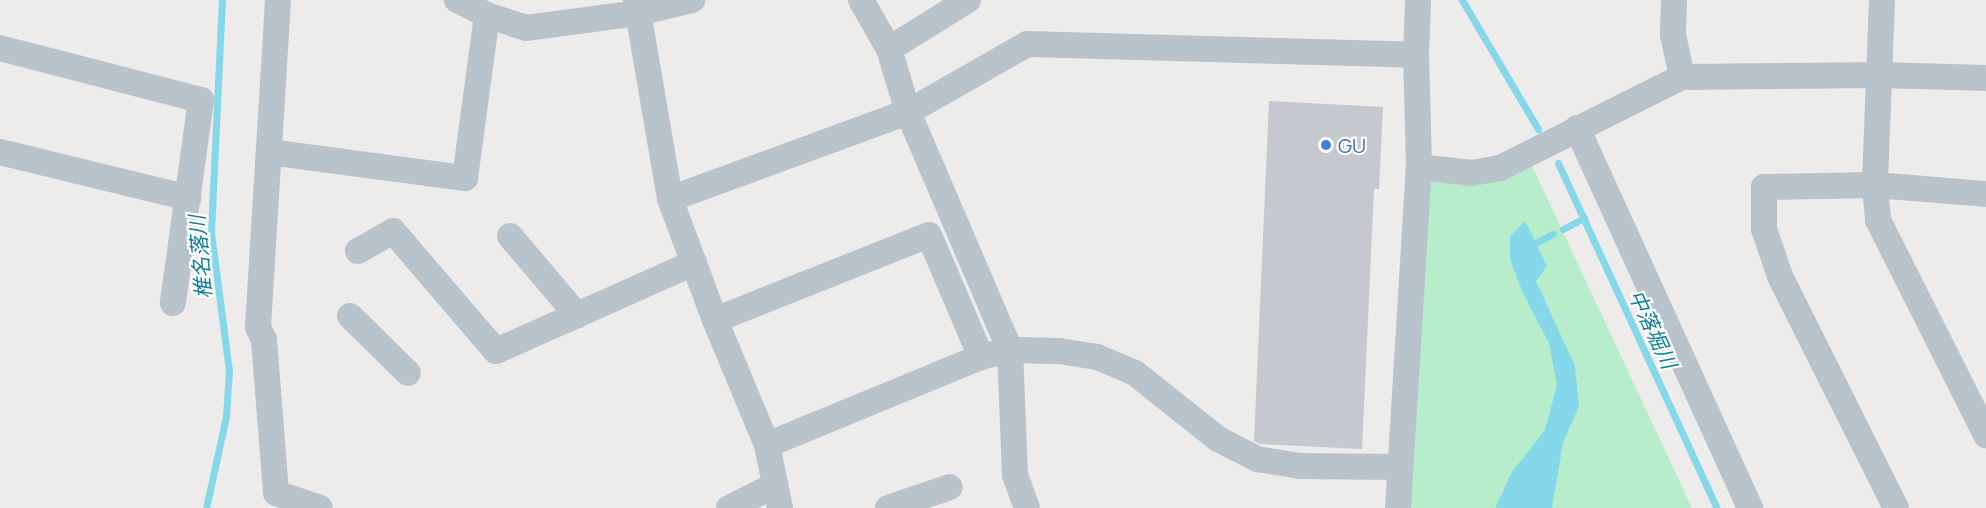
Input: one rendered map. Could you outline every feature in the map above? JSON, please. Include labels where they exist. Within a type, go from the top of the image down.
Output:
[{"type":"street","points":[[278,0],[258,327],[264,340],[276,493],[320,508]]},
{"type":"street","points":[[457,0],[487,15],[526,28],[637,7],[693,0]]},
{"type":"street","points":[[861,0],[888,49],[908,112],[1010,350],[1015,476],[1027,508]]},
{"type":"street","points":[[888,49],[968,0]]},
{"type":"street","points":[[1398,508],[1419,167],[1416,55],[1418,0]]},
{"type":"street","points":[[1674,0],[1673,35],[1682,77]]},
{"type":"street","points":[[1882,0],[1875,186],[1878,220],[1986,435]]},
{"type":"street","points":[[637,7],[670,199],[715,320],[767,446],[777,496],[729,508]]},
{"type":"street","points":[[269,152],[465,178],[487,15]]},
{"type":"street","points":[[670,199],[908,112],[1027,44],[1416,55]]},
{"type":"street","points":[[0,48],[201,100],[173,303]]},
{"type":"street","points":[[1419,167],[1472,172],[1500,168],[1682,77],[1880,75],[1986,78]]},
{"type":"street","points":[[1577,128],[1750,508]]},
{"type":"street","points":[[0,152],[188,198]]},
{"type":"street","points":[[1896,508],[1780,276],[1764,229],[1764,187],[1875,186],[1986,194]]},
{"type":"street","points":[[358,251],[393,231],[496,351],[694,263]]},
{"type":"street","points":[[715,320],[929,235],[981,357]]},
{"type":"street","points":[[510,236],[577,315]]},
{"type":"street","points":[[350,316],[408,373]]},
{"type":"street","points":[[767,446],[981,357],[1010,350],[1097,357],[1135,373],[1218,439],[1257,459],[1300,466],[1400,467]]},
{"type":"street","points":[[888,508],[950,487]]},
{"type":"green space","points":[[1527,155],[1692,508],[1398,508],[1419,167]]},
{"type":"water","points":[[1525,221],[1547,266],[1536,281],[1575,366],[1579,406],[1563,443],[1552,508],[1495,508],[1512,472],[1545,430],[1557,385],[1549,343],[1523,293],[1510,259],[1510,236]]},
{"type":"building","points":[[1269,101],[1383,107],[1379,189],[1374,189],[1362,449],[1260,444],[1254,441]]},
{"type":"waterway","name":"椎名落川","points":[[206,508],[226,416],[229,371],[211,232],[222,0]]},
{"type":"waterway","name":"中落堀川","points":[[1462,0],[1538,129]]},
{"type":"waterway","name":"中落堀川","points":[[1558,163],[1717,508]]},
{"type":"waterway","points":[[1563,229],[1584,218]]},
{"type":"waterway","points":[[1535,243],[1553,234]]},
{"type":"place","name":"GU","points":[[1326,145]]}]
